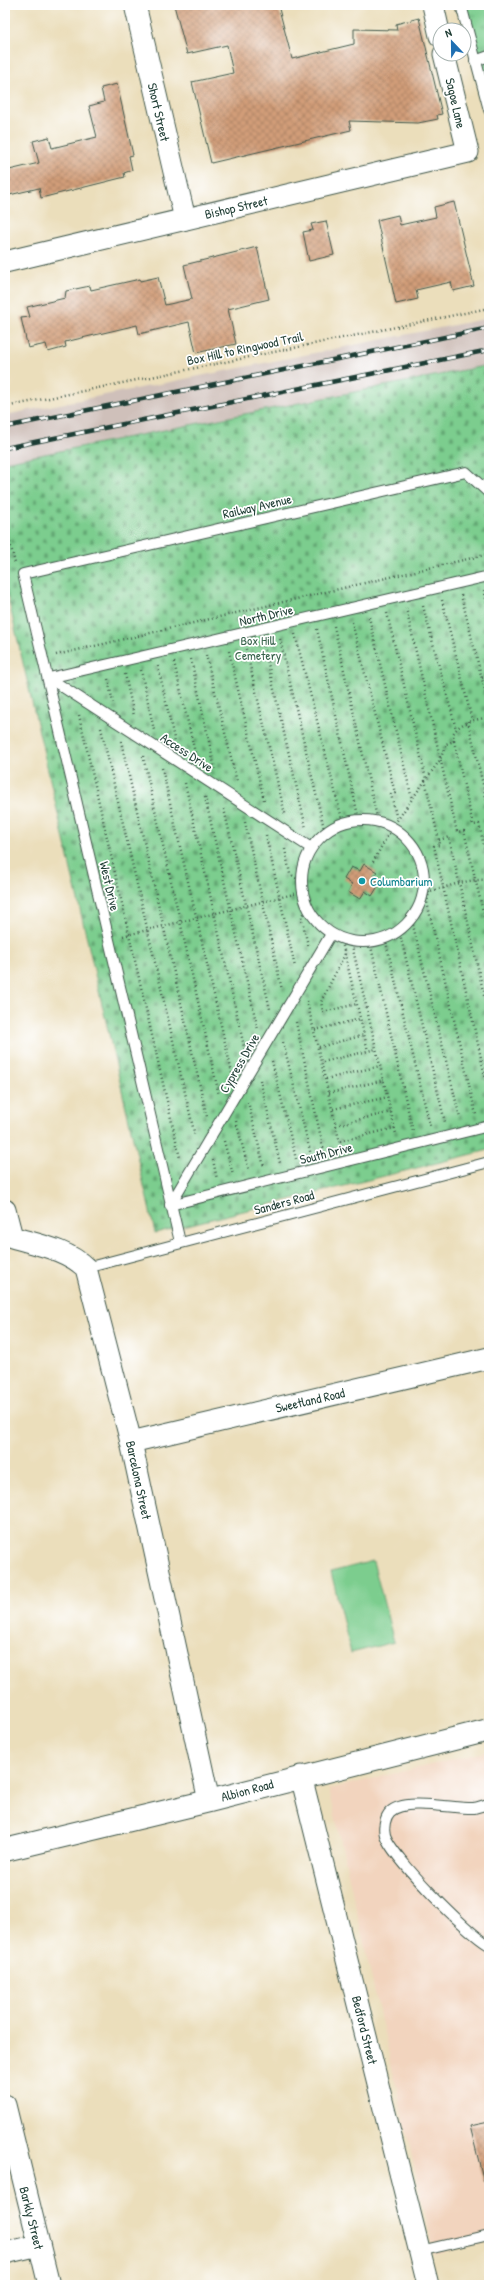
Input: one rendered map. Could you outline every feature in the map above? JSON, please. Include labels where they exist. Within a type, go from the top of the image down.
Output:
[{"type":"street","name":"Short Street","points":[[135,5],[185,219]]},
{"type":"street","points":[[433,5],[437,22]]},
{"type":"street","name":"Sagoe Lane","points":[[446,62],[468,152]]},
{"type":"street","name":"Bishop Street","points":[[5,262],[468,152]]},
{"type":"street","points":[[5,1210],[12,1237],[64,1252],[75,1258],[86,1268]]},
{"type":"street","name":"Barcelona Street","points":[[86,1268],[131,1442],[209,1801]]},
{"type":"street","name":"Sweetland Road","points":[[131,1442],[489,1358]]},
{"type":"street","name":"Albion Road","points":[[5,1850],[209,1801],[301,1776],[489,1730]]},
{"type":"street","name":"Bedford Street","points":[[301,1776],[428,2285]]},
{"type":"street","name":"Barkly Street","points":[[5,2105],[49,2285]]},
{"type":"street","points":[[5,2253],[39,2245]]},
{"type":"lane","points":[[461,5],[489,110]]},
{"type":"lane","points":[[475,61],[489,56]]},
{"type":"lane","name":"Railway Avenue","points":[[23,574],[466,472],[489,493]]},
{"type":"lane","name":"West Drive","points":[[23,574],[49,678],[170,1206],[180,1242]]},
{"type":"lane","name":"North Drive","points":[[49,678],[485,577]]},
{"type":"lane","name":"Access Drive","points":[[49,678],[311,848]]},
{"type":"lane","points":[[359,820],[378,822],[395,823],[414,847],[421,861],[426,892],[417,911],[399,930],[385,938],[370,942],[351,941],[331,934],[316,921],[308,908],[302,887],[303,866],[311,848],[325,833],[343,823],[359,820]]},
{"type":"lane","name":"Cypress Drive","points":[[170,1206],[331,934]]},
{"type":"lane","name":"South Drive","points":[[170,1206],[484,1127]]},
{"type":"lane","name":"Sanders Road","points":[[86,1268],[180,1242],[489,1162]]},
{"type":"lane","points":[[489,1804],[474,1808],[416,1805],[402,1806],[390,1811],[384,1822],[385,1834],[390,1845],[452,1914],[481,1941],[489,1945]]},
{"type":"lane","points":[[420,2251],[489,2235]]},
{"type":"path","name":"Box Hill to Ringwood Trail","points":[[5,407],[489,308]]},
{"type":"path","points":[[5,522],[15,566],[23,574]]},
{"type":"path","points":[[44,657],[489,554]]},
{"type":"path","points":[[485,577],[489,611]]},
{"type":"path","points":[[458,583],[489,708]]},
{"type":"path","points":[[438,588],[472,720]]},
{"type":"path","points":[[419,592],[456,729]]},
{"type":"path","points":[[403,596],[457,832],[464,831],[489,938]]},
{"type":"path","points":[[384,600],[439,840],[440,845],[434,846],[489,1094]]},
{"type":"path","points":[[366,605],[412,799]]},
{"type":"path","points":[[348,609],[395,793],[391,794],[395,823]]},
{"type":"path","points":[[331,613],[378,822]]},
{"type":"path","points":[[314,617],[359,820]]},
{"type":"path","points":[[292,622],[343,823]]},
{"type":"path","points":[[277,626],[325,833]]},
{"type":"path","points":[[260,629],[311,848]]},
{"type":"path","points":[[242,633],[289,834]]},
{"type":"path","points":[[226,637],[265,818],[279,899],[323,1062],[344,1162]]},
{"type":"path","points":[[203,642],[263,903],[328,1166]]},
{"type":"path","points":[[188,646],[246,907],[315,1169]]},
{"type":"path","points":[[171,650],[230,910],[299,1173]]},
{"type":"path","points":[[155,654],[250,1071]]},
{"type":"path","points":[[138,657],[196,918],[237,1093]]},
{"type":"path","points":[[122,661],[181,922],[237,1189]]},
{"type":"path","points":[[106,664],[117,722],[221,1193]]},
{"type":"path","points":[[482,678],[489,676]]},
{"type":"path","points":[[75,694],[185,1180]]},
{"type":"path","points":[[97,709],[200,1156]]},
{"type":"path","points":[[489,718],[468,721],[456,729],[453,734],[473,825],[479,824],[489,868]]},
{"type":"path","points":[[468,721],[489,810]]},
{"type":"path","points":[[373,862],[395,823],[440,760],[446,744],[454,741]]},
{"type":"path","points":[[108,939],[279,899],[302,887],[290,874],[280,828]]},
{"type":"path","points":[[439,840],[449,837],[489,1018]]},
{"type":"path","points":[[484,1127],[427,902],[426,892],[439,890],[444,886],[459,882],[476,879],[489,880]]},
{"type":"path","points":[[308,908],[301,916],[312,965]]},
{"type":"path","points":[[411,917],[464,1132]]},
{"type":"path","points":[[399,930],[448,1136]]},
{"type":"path","points":[[341,938],[368,1051]]},
{"type":"path","points":[[385,938],[433,1140]]},
{"type":"path","points":[[351,941],[400,1148]]},
{"type":"path","points":[[370,942],[416,1144]]},
{"type":"path","points":[[345,954],[320,1002],[323,1012],[357,1004]]},
{"type":"path","points":[[315,1030],[360,1019]]},
{"type":"path","points":[[319,1047],[364,1035]]},
{"type":"path","points":[[323,1062],[376,1049]]},
{"type":"path","points":[[256,1061],[283,1177]]},
{"type":"path","points":[[326,1079],[380,1066]]},
{"type":"path","points":[[329,1093],[384,1080]]},
{"type":"path","points":[[243,1082],[267,1181]]},
{"type":"path","points":[[333,1110],[388,1097]]},
{"type":"path","points":[[231,1102],[252,1185]]},
{"type":"path","points":[[336,1125],[391,1112]]},
{"type":"path","points":[[340,1141],[395,1128]]},
{"type":"shaded area","points":[[489,318],[489,365],[5,462],[5,415]]},
{"type":"shaded area","points":[[489,1751],[489,2241],[434,2254],[329,1789]]},
{"type":"green space","points":[[464,5],[489,5],[489,105],[472,37],[472,22],[468,22]]},
{"type":"green space","name":"Box Hill Cemetery","points":[[489,365],[489,1150],[155,1233],[5,585],[5,462]]},
{"type":"green space","points":[[373,1561],[394,1642],[351,1653],[331,1572]]},
{"type":"building","points":[[174,5],[278,5],[292,59],[354,44],[354,29],[397,30],[396,24],[419,18],[442,114],[437,115],[438,119],[418,123],[349,121],[351,130],[211,163],[192,82],[233,73],[227,45],[187,54]]},
{"type":"building","points":[[117,84],[133,155],[129,156],[132,170],[124,173],[125,177],[41,198],[39,188],[5,196],[5,171],[39,163],[33,141],[49,137],[52,148],[97,137],[89,106],[104,102],[101,88]]},
{"type":"building","points":[[454,202],[474,286],[453,291],[451,282],[416,290],[418,299],[396,304],[377,220],[398,215],[400,225],[436,217],[434,207]]},
{"type":"building","points":[[326,221],[334,255],[309,261],[303,232],[313,230],[311,224]]},
{"type":"building","points":[[257,247],[269,299],[228,309],[236,344],[196,353],[189,322],[139,334],[137,325],[65,342],[66,347],[48,352],[46,344],[28,348],[21,318],[30,317],[27,307],[65,298],[66,291],[90,286],[91,290],[140,279],[140,281],[158,277],[165,305],[192,299],[184,265]]},
{"type":"building","name":"Columbarium","points":[[364,864],[377,872],[372,879],[380,883],[372,896],[365,891],[360,899],[348,892],[352,884],[344,879],[351,867],[360,871]]},
{"type":"building","points":[[489,2122],[489,2181],[484,2182],[470,2126]]},
{"type":"railway","points":[[5,427],[489,328]]},
{"type":"railway","points":[[5,448],[489,350]]},
{"type":"place","name":"Columbarium","points":[[362,881]]}]
